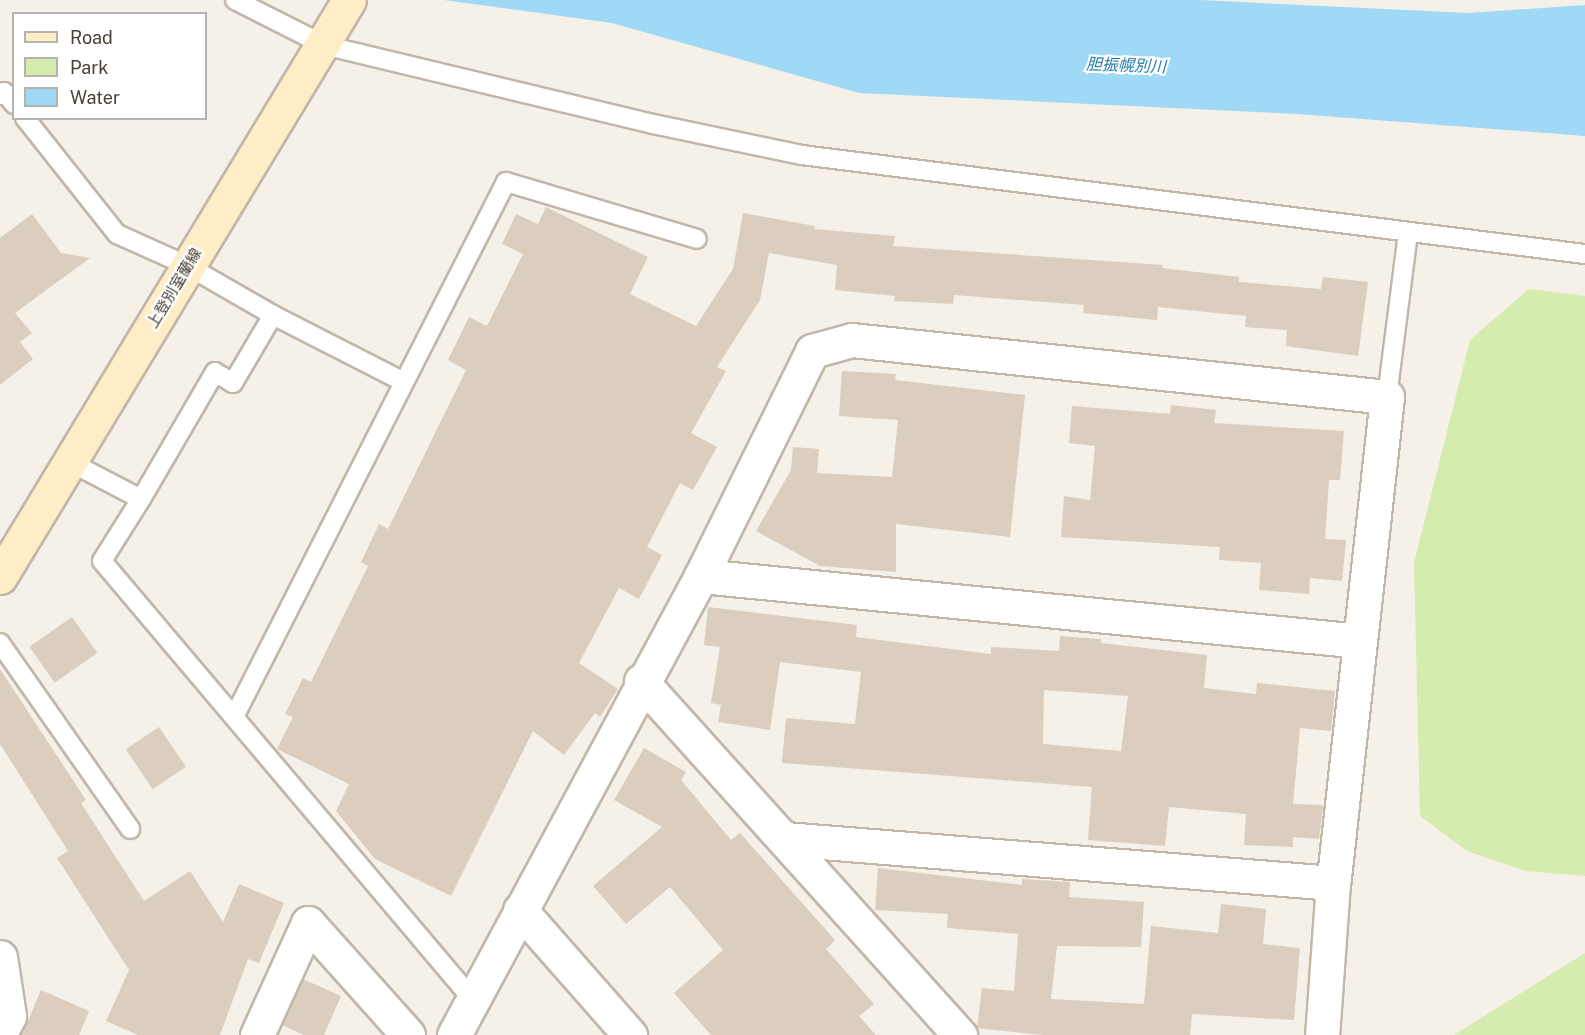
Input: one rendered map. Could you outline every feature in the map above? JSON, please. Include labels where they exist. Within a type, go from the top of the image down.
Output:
[{"type":"main road","name":"上登別室蘭線","points":[[0,577],[186,265],[336,22]]},
{"type":"street","points":[[454,1035],[641,681],[701,576],[812,351],[852,340],[1387,397],[1333,883],[1322,1035]]},
{"type":"street","points":[[701,576],[1360,641]]},
{"type":"street","points":[[641,681],[960,1035]]},
{"type":"street","points":[[785,839],[1333,883]]},
{"type":"street","points":[[520,910],[630,1035]]},
{"type":"street","points":[[257,1035],[308,923],[408,1035]]},
{"type":"street","points":[[0,957],[9,1016],[0,1034]]},
{"type":"lane","points":[[235,0],[336,22],[652,124],[802,155],[1585,254]]},
{"type":"lane","points":[[0,94],[3,92],[12,102]]},
{"type":"lane","points":[[27,120],[117,234],[186,265],[273,315],[404,382]]},
{"type":"lane","points":[[234,717],[506,182],[697,239]]},
{"type":"lane","points":[[1387,397],[1408,232]]},
{"type":"lane","points":[[273,315],[233,383],[215,372],[102,561],[473,1000]]},
{"type":"lane","points":[[70,462],[141,499]]},
{"type":"lane","points":[[0,643],[130,829]]},
{"type":"green space","points":[[1529,289],[1585,296],[1585,876],[1526,871],[1467,851],[1420,816],[1414,563],[1470,340]]},
{"type":"green space","points":[[1585,953],[1585,1035],[1454,1035]]},
{"type":"water","name":"胆振幌別川","points":[[444,0],[1200,0],[1468,13],[1585,5],[1585,136],[1297,114],[859,93],[612,23]]},
{"type":"building","points":[[546,207],[648,257],[630,294],[696,326],[733,269],[743,213],[815,226],[814,229],[895,236],[893,246],[1163,265],[1162,268],[1239,277],[1239,282],[1321,289],[1323,277],[1368,282],[1358,356],[1286,346],[1287,330],[1245,327],[1246,316],[1158,307],[1157,320],[1083,313],[1084,305],[954,295],[953,304],[894,301],[895,296],[835,290],[837,265],[769,253],[760,300],[717,367],[726,371],[691,433],[717,447],[693,490],[680,483],[647,547],[662,555],[639,599],[619,588],[579,663],[618,689],[600,717],[595,713],[564,755],[533,731],[451,896],[375,859],[336,811],[349,784],[277,749],[293,717],[285,714],[303,678],[311,682],[368,566],[361,562],[379,524],[388,529],[466,370],[448,360],[469,317],[487,326],[523,254],[502,244],[516,214],[538,224]]},
{"type":"building","points":[[32,214],[61,253],[90,258],[15,313],[32,333],[20,342],[33,359],[0,385],[0,238]]},
{"type":"building","points":[[842,371],[896,374],[895,380],[1025,395],[1010,537],[896,524],[896,572],[820,566],[756,531],[791,470],[793,447],[819,449],[817,473],[892,477],[898,420],[839,416]]},
{"type":"building","points":[[1171,405],[1216,410],[1214,423],[1344,431],[1340,480],[1329,480],[1325,539],[1346,540],[1342,581],[1310,578],[1309,594],[1259,590],[1261,563],[1219,560],[1220,547],[1061,537],[1064,496],[1090,500],[1095,446],[1069,443],[1072,406],[1170,414]]},
{"type":"building","points":[[708,607],[857,625],[856,637],[991,654],[991,647],[1059,651],[1060,636],[1101,639],[1101,643],[1207,655],[1204,688],[1256,694],[1257,683],[1335,691],[1331,731],[1300,728],[1293,804],[1323,805],[1319,839],[1293,837],[1293,847],[1244,845],[1246,814],[1169,807],[1165,846],[1088,840],[1092,787],[782,763],[786,718],[855,724],[861,672],[780,662],[770,730],[718,722],[721,705],[711,703],[720,647],[704,645]],"holes":[[[1044,690],[1128,696],[1121,751],[1043,744]]]},
{"type":"building","points":[[72,617],[97,653],[55,683],[29,647]]},
{"type":"building","points":[[0,669],[86,800],[81,803],[144,901],[190,871],[223,922],[239,884],[284,903],[259,963],[248,959],[220,1035],[138,1035],[106,1021],[129,970],[57,858],[68,851],[0,744]]},
{"type":"building","points":[[159,727],[186,767],[153,789],[126,749]]},
{"type":"building","points":[[644,748],[686,772],[681,780],[731,840],[740,833],[835,940],[826,949],[874,1004],[859,1016],[876,1035],[711,1035],[674,993],[723,950],[670,887],[626,924],[593,886],[662,827],[614,800]]},
{"type":"building","points":[[878,868],[1022,885],[1022,879],[1070,882],[1069,897],[1144,902],[1141,947],[1057,946],[1051,999],[1144,1004],[1151,926],[1218,933],[1221,904],[1266,909],[1263,944],[1300,948],[1294,1020],[1192,1014],[1190,1035],[1042,1035],[977,1028],[982,988],[1014,991],[1018,934],[947,928],[948,914],[875,910]]},
{"type":"building","points":[[303,979],[341,996],[324,1035],[304,1035],[282,1025]]},
{"type":"building","points":[[41,990],[89,1011],[79,1035],[22,1035]]}]
